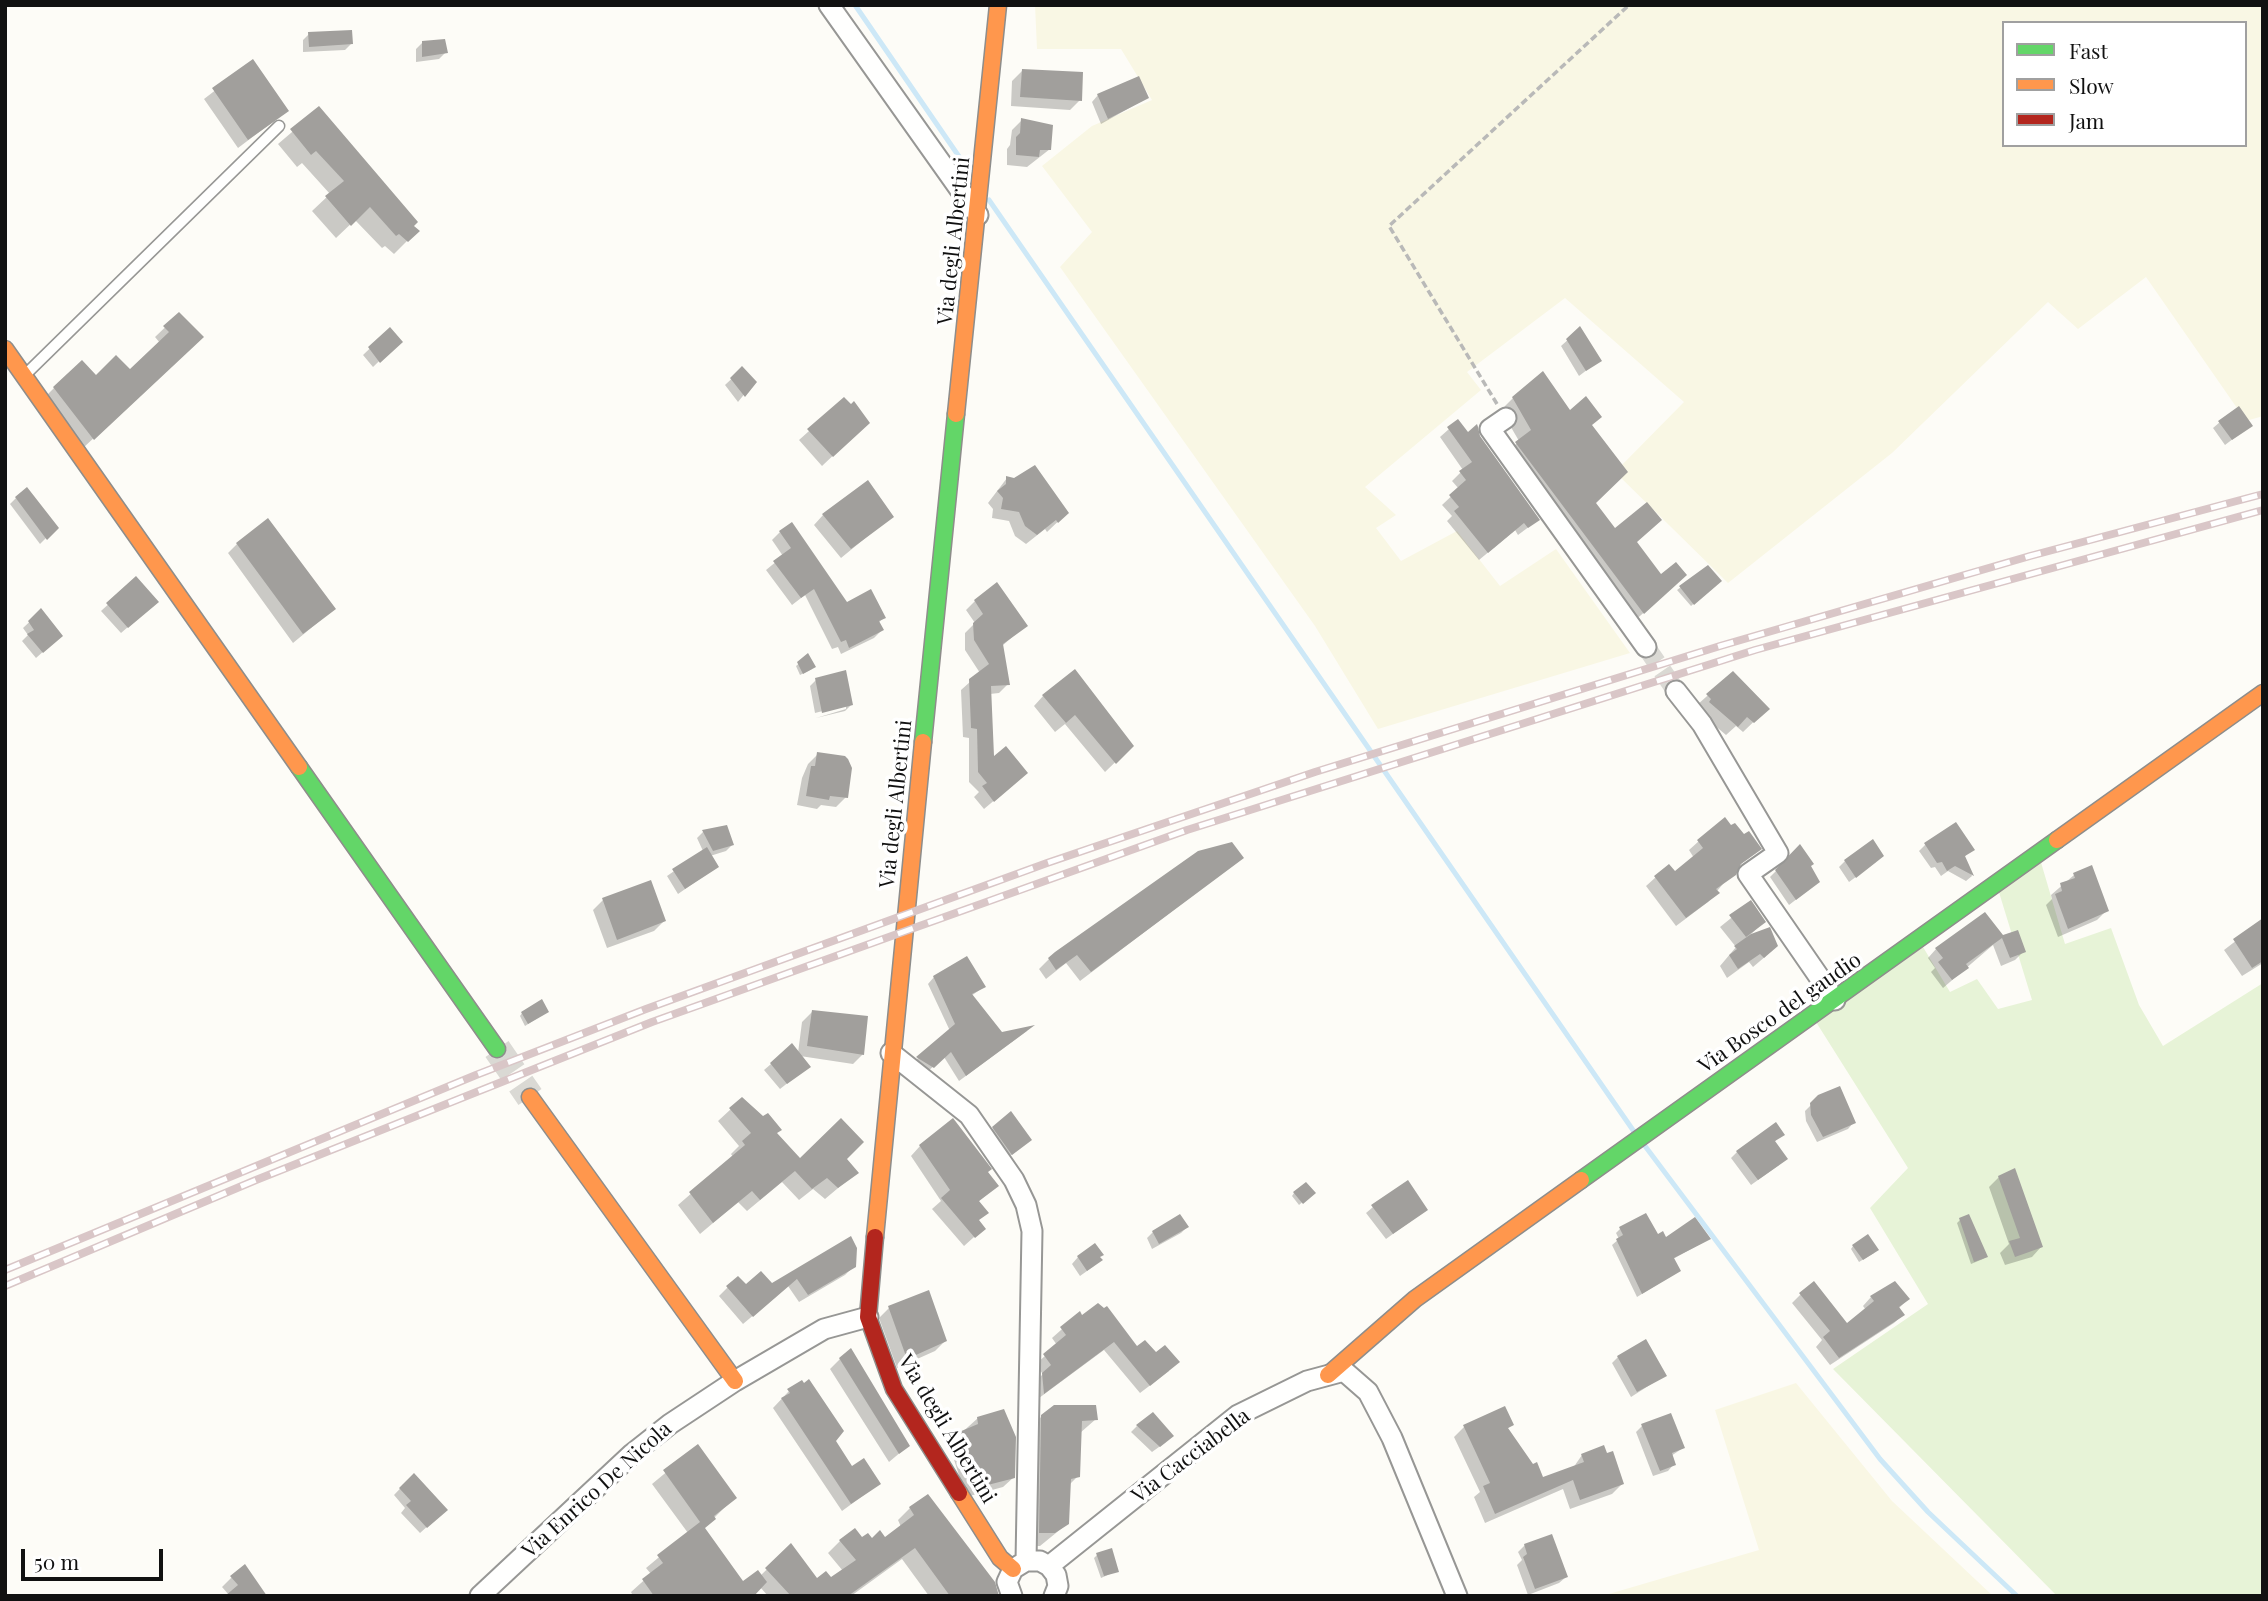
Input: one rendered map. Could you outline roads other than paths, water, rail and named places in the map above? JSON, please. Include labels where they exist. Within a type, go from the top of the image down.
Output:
[{"type":"street","points":[[830,5],[979,207]]},
{"type":"street","name":"Via degli Albertini","points":[[998,5],[891,1053],[868,1317],[894,1389],[1000,1558],[1019,1565]]},
{"type":"street","points":[[8,357],[24,376],[497,1049]]},
{"type":"street","points":[[1506,418],[1490,429],[1646,647]]},
{"type":"street","points":[[1676,691],[1702,724],[1778,853],[1748,874],[1835,1000]]},
{"type":"street","name":"Via Bosco del gaudio","points":[[1328,1375],[1415,1299],[2263,693]]},
{"type":"street","points":[[891,1053],[969,1115],[1014,1180],[1026,1205],[1032,1231],[1019,1565],[1007,1582],[1012,1596]]},
{"type":"street","points":[[530,1097],[735,1381]]},
{"type":"street","name":"Via Enrico De Nicola","points":[[480,1596],[632,1454],[735,1381],[824,1329],[868,1317]]},
{"type":"street","points":[[1328,1375],[1344,1371],[1368,1392],[1392,1438],[1457,1596]]},
{"type":"street","name":"Via Cacciabella","points":[[1049,1566],[1238,1415],[1307,1381],[1328,1375]]},
{"type":"street","points":[[1019,1565],[1040,1560],[1049,1566],[1056,1575],[1058,1586],[1054,1596]]},
{"type":"lane","points":[[24,376],[279,126]]},
{"type":"waterway","points":[[855,5],[971,174]]},
{"type":"waterway","points":[[989,200],[1635,1133]]},
{"type":"waterway","points":[[1645,1146],[1880,1459],[1928,1512],[2017,1596]]},
{"type":"tunnel","points":[[1646,647],[1676,691]]},
{"type":"tunnel","points":[[497,1049],[530,1097]]},
{"type":"railway","points":[[5,1270],[476,1075],[646,1009],[1047,863],[1315,772],[1720,646],[2030,556],[2263,494]]},
{"type":"railway","points":[[5,1286],[256,1180],[652,1022],[1187,830],[1755,650],[2263,510]]}]
